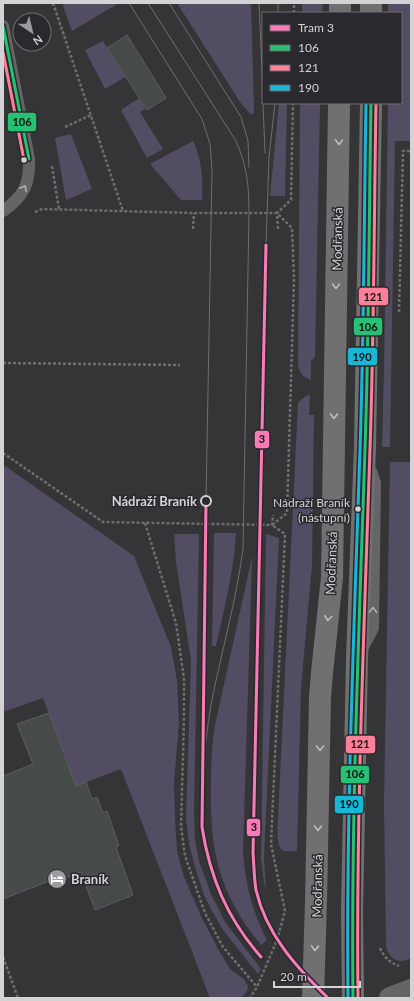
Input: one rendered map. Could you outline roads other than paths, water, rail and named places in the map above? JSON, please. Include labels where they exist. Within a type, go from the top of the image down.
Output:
[{"type":"main road","name":"Modřanská","points":[[313,998],[321,685],[332,577],[339,104]]},
{"type":"main road","points":[[353,998],[352,912],[357,659],[365,447],[371,104]]},
{"type":"street","points":[[390,998],[411,990]]},
{"type":"lane","points":[[3,26],[29,159],[29,174],[25,188],[15,202],[3,210]]},
{"type":"tram line","points":[[129,3],[202,119],[210,144],[212,171],[206,501]]},
{"type":"tram line","points":[[148,3],[236,141],[247,176],[249,194],[243,549],[211,705],[203,772]]},
{"type":"tram line","points":[[169,3],[241,117],[248,141],[249,167]]},
{"type":"tram line","points":[[259,3],[262,70]]},
{"type":"tram line","points":[[278,3],[278,12]]},
{"type":"tram line","points":[[263,104],[265,153]]},
{"type":"tram line","points":[[266,245],[269,157],[275,104]]},
{"type":"tram line","name":"3","points":[[266,245],[253,853],[254,876],[256,890],[261,906],[275,935],[294,962],[328,998]]},
{"type":"tram line","name":"3","points":[[206,501],[202,827],[205,846],[215,880],[222,896],[239,927],[261,957]]},
{"type":"place","name":"Nádraží Braník","points":[[206,501]]},
{"type":"place","name":"Nádraží Braník (nástupní)","points":[[358,509]]},
{"type":"place","name":"Braník","points":[[57,879]]}]
